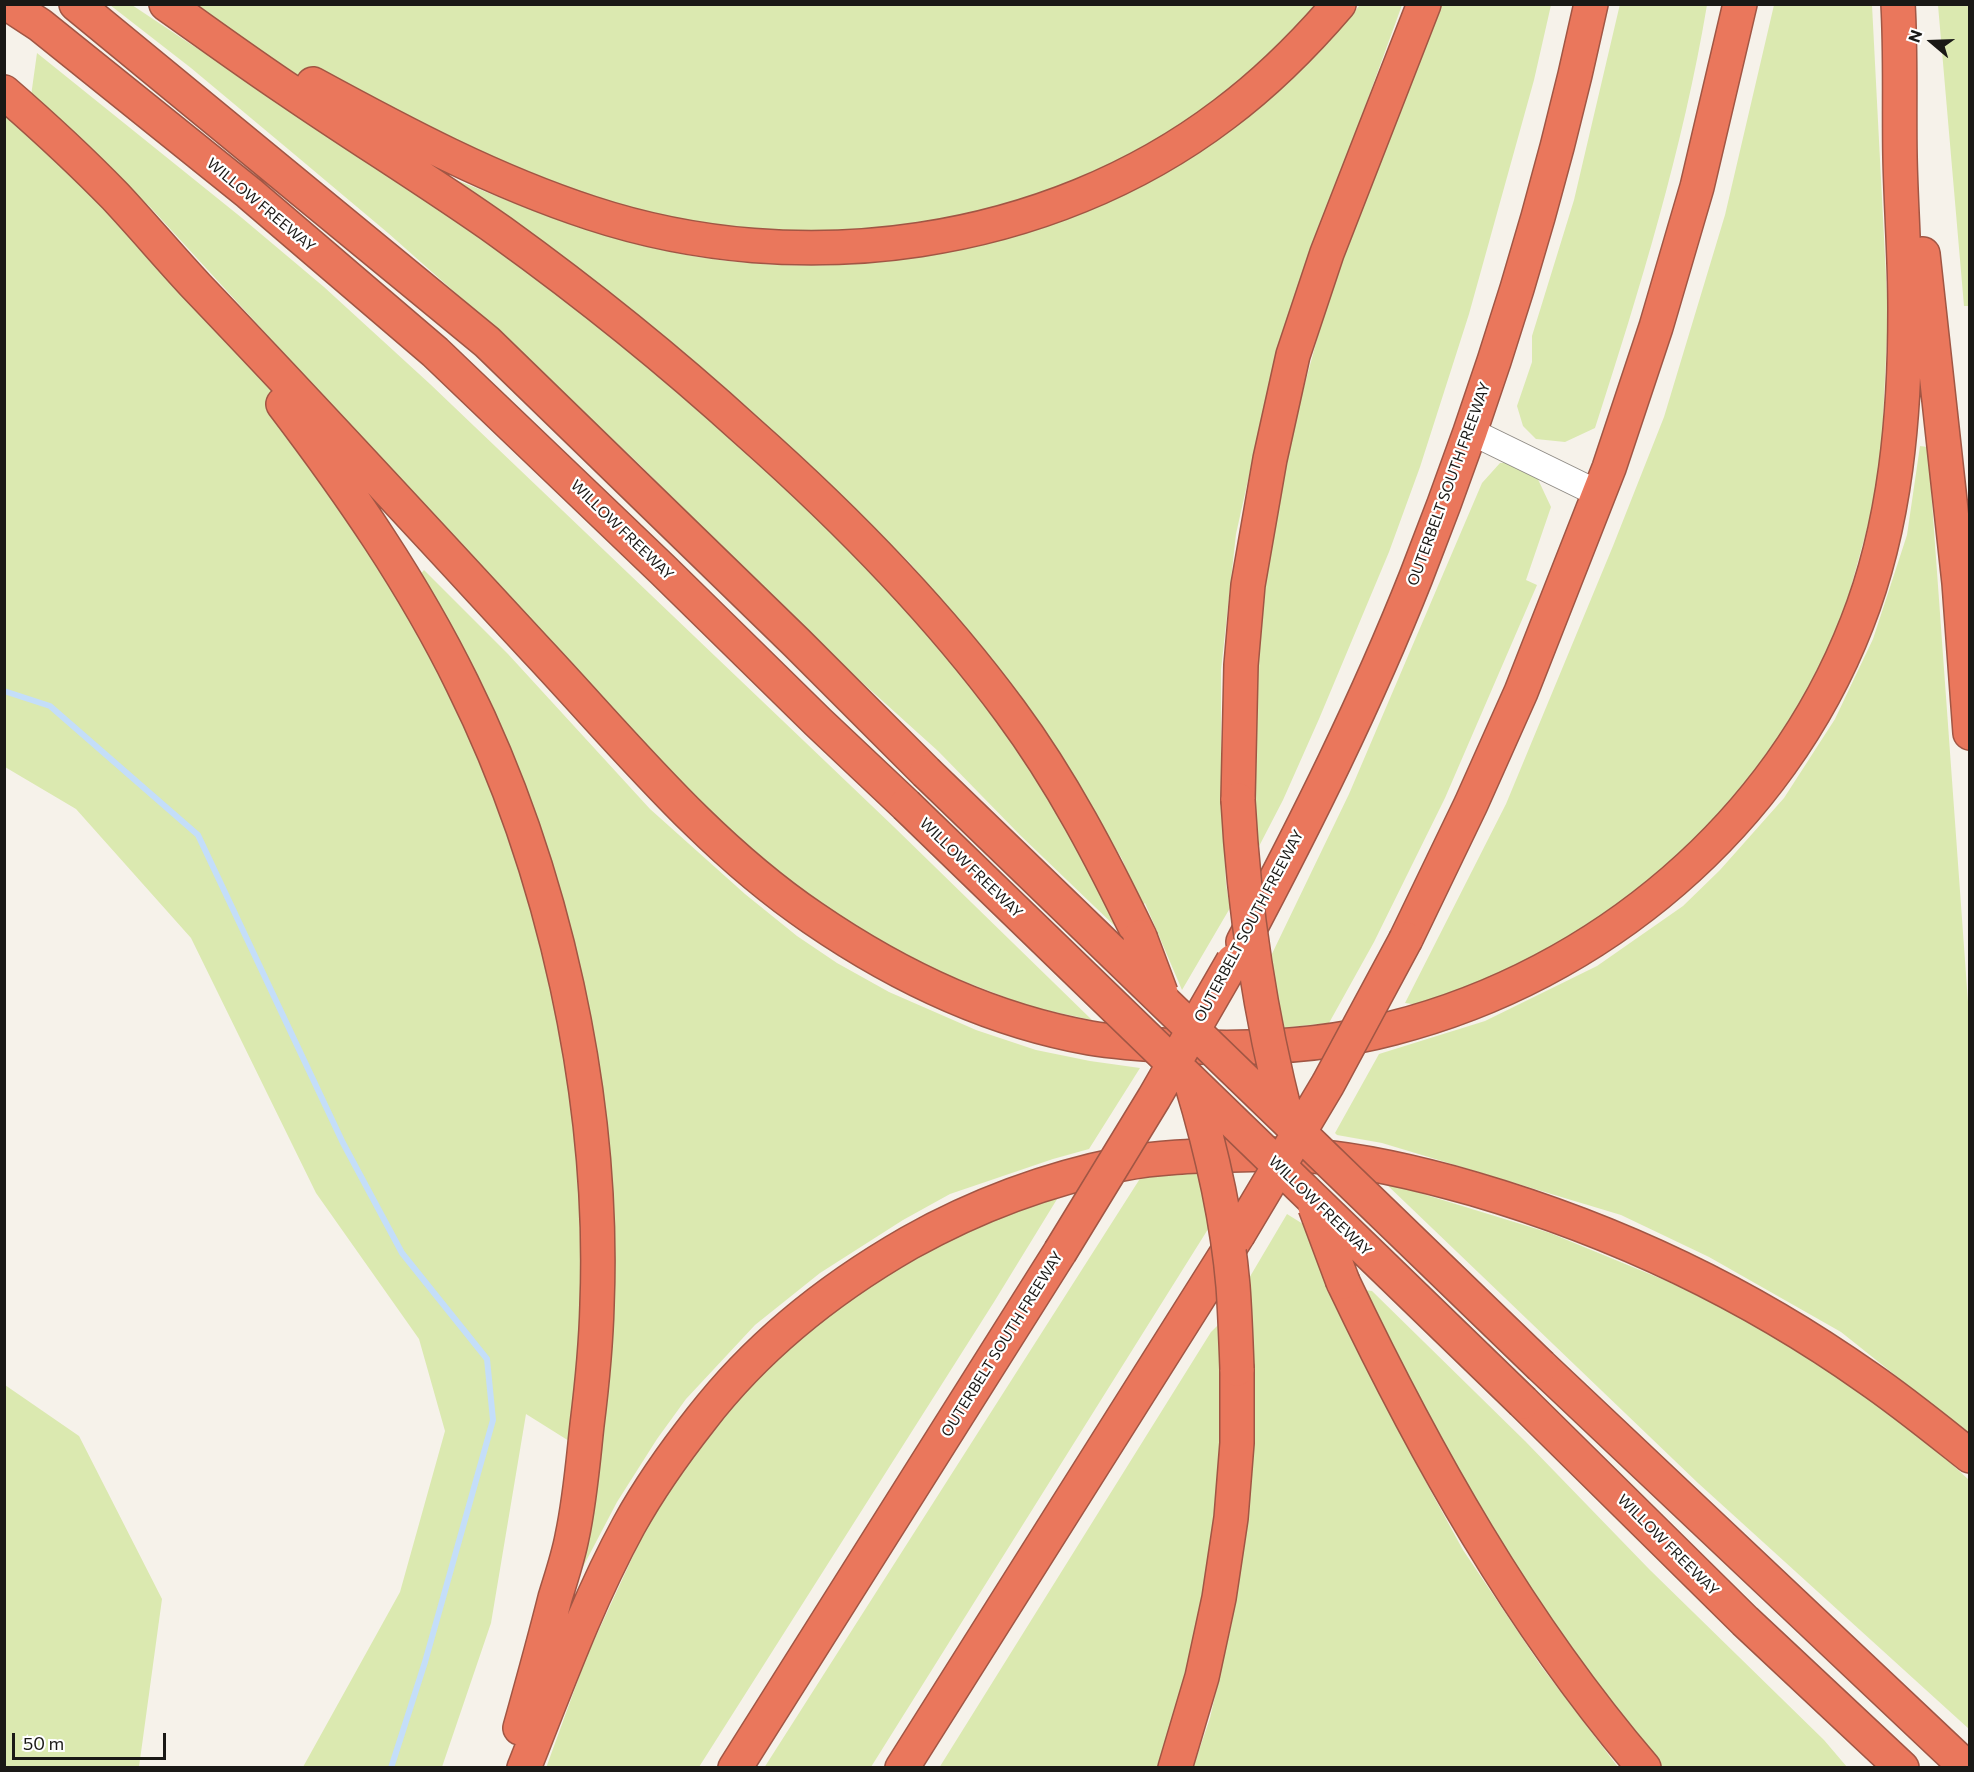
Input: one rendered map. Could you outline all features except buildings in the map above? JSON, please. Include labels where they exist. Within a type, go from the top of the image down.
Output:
[{"type":"highway","name":"WILLOW FREEWAY","points":[[8,4],[40,25],[249,193],[435,352],[1523,1402],[1745,1621],[1902,1767]]},
{"type":"highway","points":[[76,4],[486,342],[797,643],[926,772],[1541,1366],[1967,1767]]},
{"type":"highway","points":[[167,4],[429,146],[527,190],[593,214],[674,235],[742,245],[848,248],[922,240],[1000,222],[1056,206],[1119,178],[1166,152],[1222,116],[1301,48],[1339,4]]},
{"type":"highway","points":[[167,4],[290,91],[500,232],[588,297],[681,371],[850,526],[961,647],[1012,712],[1082,821],[1140,937],[1174,1029],[1208,1136],[1222,1206],[1233,1285],[1237,1369],[1237,1443],[1230,1529],[1219,1598],[1202,1677],[1175,1767]]},
{"type":"highway","points":[[1424,4],[1327,253],[1291,367],[1270,459],[1248,585],[1241,665],[1238,800],[1247,915],[1274,1069],[1294,1142],[1343,1281],[1387,1375],[1476,1534],[1576,1683],[1644,1767]]},
{"type":"highway","name":"OUTERBELT SOUTH FREEWAY","points":[[735,1767],[1060,1252],[1154,1098],[1233,961],[1314,805],[1415,579],[1470,431],[1503,332],[1555,159],[1591,4]]},
{"type":"highway","points":[[1697,187],[1726,4]]},
{"type":"highway","points":[[902,1767],[1238,1235],[1328,1084],[1406,939],[1471,804],[1521,692],[1613,458],[1656,327],[1697,187],[1740,4]]},
{"type":"highway","points":[[1898,4],[1901,57],[1959,583],[1970,733]]},
{"type":"highway","points":[[4,92],[115,196],[182,271],[310,405],[697,823],[777,894],[871,956],[924,983],[982,1008],[1088,1038],[1144,1045],[1229,1048],[1302,1044],[1386,1030],[1451,1011],[1514,986],[1569,956],[1632,916],[1700,859],[1758,796],[1794,744],[1818,705],[1857,623],[1881,550],[1895,477],[1902,395],[1905,307],[1900,152],[1901,57]]},
{"type":"highway","points":[[182,271],[347,490],[427,615],[491,744],[520,819],[543,891],[564,973],[579,1046],[594,1168],[597,1302],[593,1371],[572,1537],[510,1767]]},
{"type":"highway","points":[[524,1767],[570,1650],[599,1584],[630,1523],[664,1468],[750,1362],[818,1302],[865,1268],[929,1232],[1000,1200],[1054,1181],[1123,1164],[1192,1156],[1311,1155],[1442,1180],[1520,1203],[1613,1238],[1695,1275],[1794,1329],[1867,1377],[1921,1416],[1970,1456]]},
{"type":"highway","points":[[1745,1621],[1871,1767]]},
{"type":"lane","points":[[1470,431],[1599,494]]},
{"type":"green space","points":[[1620,4],[1707,5],[1686,112],[1659,218],[1595,428],[1565,442],[1536,439],[1523,426],[1517,406],[1532,362],[1532,336],[1574,200]]},
{"type":"green space","points":[[110,5],[132,5],[314,122],[552,283],[687,395],[863,558],[998,710],[1096,870],[1119,930],[1020,835],[938,751],[804,630],[639,464],[476,311],[294,154],[191,68]]},
{"type":"green space","points":[[168,5],[1339,5],[1223,116],[1000,222],[742,245],[429,146]]},
{"type":"green space","points":[[1360,5],[1402,5],[1293,305],[1268,390],[1236,534],[1221,670],[1221,795],[1226,884],[1230,908],[1182,990],[1145,903],[1141,906],[1122,859],[1048,738],[1000,670],[909,562],[747,408],[624,304],[471,196],[451,178],[589,230],[636,244],[710,259],[785,265],[861,264],[936,254],[1009,238],[1081,213],[1149,181],[1214,142],[1254,111],[1309,60]]},
{"type":"green space","points":[[1433,5],[1551,5],[1534,80],[1469,314],[1420,467],[1389,552],[1319,719],[1283,800],[1255,854],[1253,727],[1265,567],[1282,468],[1331,288]]},
{"type":"green space","points":[[1774,5],[1872,5],[1888,315],[1882,440],[1876,496],[1846,605],[1830,644],[1794,715],[1726,810],[1671,867],[1550,954],[1476,987],[1419,1005],[1405,1003],[1506,804],[1664,417],[1725,215]]},
{"type":"green space","points":[[1938,5],[1969,5],[1969,306],[1964,306]]},
{"type":"green space","points":[[37,53],[324,287],[430,384],[893,826],[1092,1020],[1031,1007],[934,970],[857,930],[800,891],[745,845],[649,752],[151,208],[31,96]]},
{"type":"green space","points":[[5,92],[182,271],[308,436],[462,682],[579,1046],[585,1451],[526,1414],[491,1623],[442,1767],[303,1767],[400,1592],[445,1431],[419,1339],[316,1193],[191,938],[76,809],[5,767]]},
{"type":"green space","points":[[1920,446],[1928,447],[1969,1016],[1969,1434],[1841,1332],[1709,1257],[1621,1215],[1382,1143],[1335,1133],[1379,1054],[1485,1021],[1597,966],[1683,906],[1720,870],[1784,798],[1835,719],[1873,639],[1907,535]]},
{"type":"green space","points":[[1521,462],[1535,473],[1551,507],[1526,580],[1537,585],[1445,798],[1374,942],[1329,1023],[1281,1028],[1269,960],[1349,794],[1482,483],[1500,463]]},
{"type":"green space","points":[[424,570],[508,654],[650,809],[745,894],[797,936],[837,963],[889,992],[976,1030],[1036,1050],[1140,1068],[1089,1149],[950,1194],[903,1220],[820,1273],[755,1325],[686,1399],[657,1439],[617,1502],[574,1584],[584,1531],[586,1035],[419,576]]},
{"type":"green space","points":[[1200,1172],[1210,1226],[871,1767],[764,1768],[1141,1177]]},
{"type":"green space","points":[[1384,1182],[1550,1233],[1669,1282],[1747,1320],[1798,1349],[1917,1432],[1969,1480],[1969,1729],[1698,1483]]},
{"type":"green space","points":[[1062,1191],[699,1767],[546,1768],[586,1658],[645,1530],[686,1463],[751,1382],[840,1305],[945,1240]]},
{"type":"green space","points":[[1287,1214],[1303,1224],[1311,1237],[1345,1323],[1463,1550],[1541,1666],[1618,1767],[1193,1768],[1210,1718],[1232,1622],[1246,1518],[1245,1285]]},
{"type":"green space","points":[[1359,1289],[1372,1291],[1525,1441],[1650,1570],[1824,1740],[1847,1767],[1656,1767],[1548,1623],[1453,1471]]},
{"type":"green space","points":[[1220,1323],[1226,1379],[1211,1580],[1163,1767],[939,1768],[1211,1332]]},
{"type":"green space","points":[[5,1385],[79,1436],[162,1599],[139,1767],[5,1767]]},
{"type":"waterway","points":[[4,691],[50,706],[198,835],[343,1143],[402,1253],[487,1359],[493,1420],[425,1662],[391,1768]]}]
